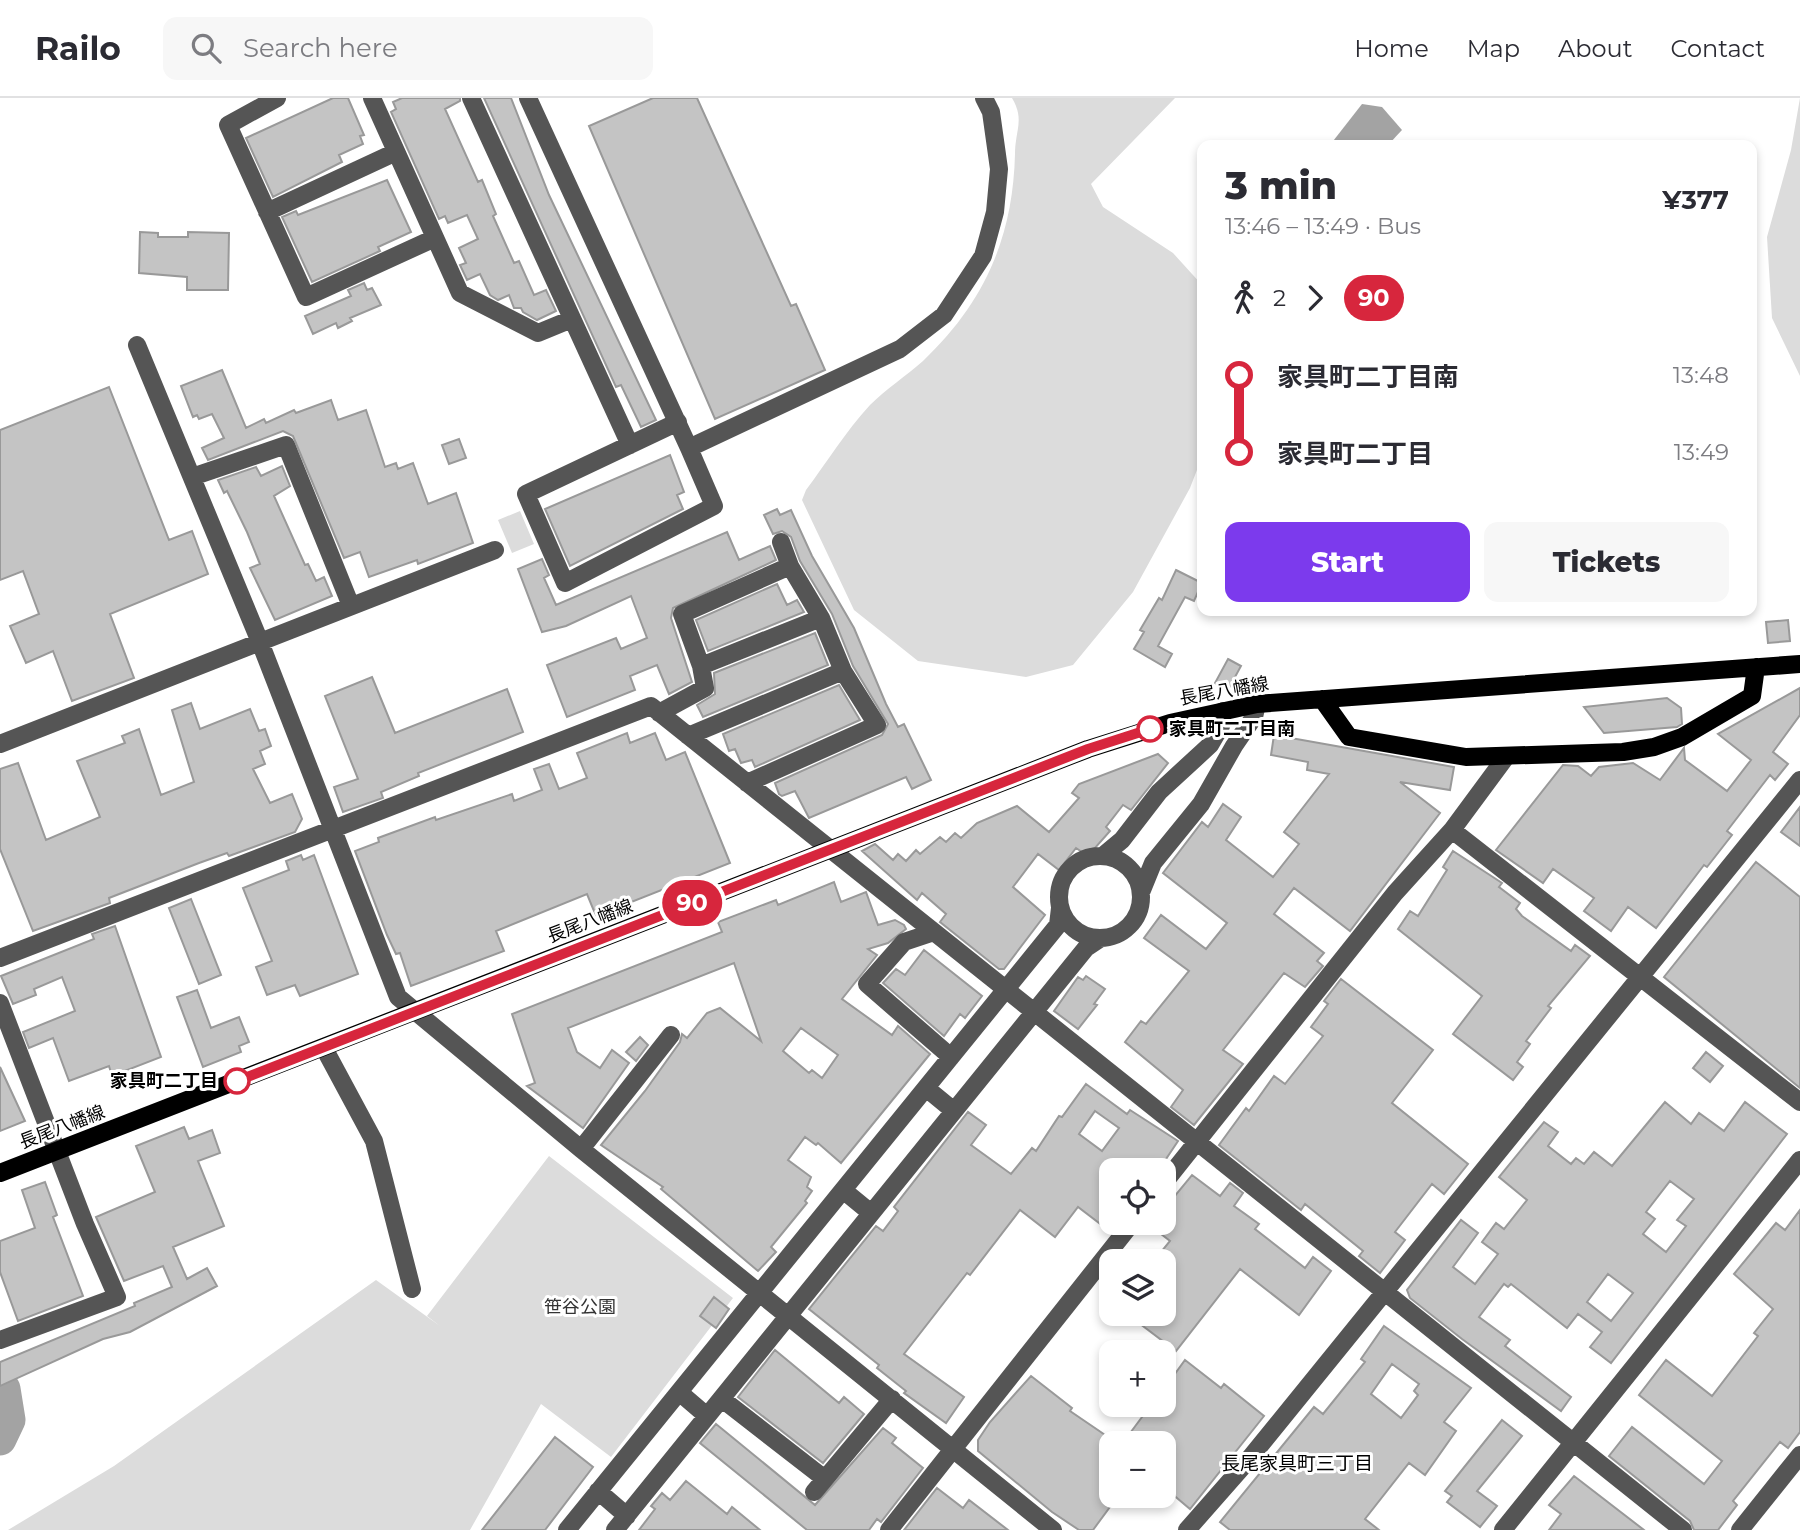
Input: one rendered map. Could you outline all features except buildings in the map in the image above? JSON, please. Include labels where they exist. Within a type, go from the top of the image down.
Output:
[{"type":"main road","name":"長尾八幡線","points":[[0,1173],[1088,749],[1170,723],[1257,704],[1800,664]]},
{"type":"main road","points":[[1322,699],[1349,737],[1466,757],[1597,755],[1654,747],[1712,721],[1752,696],[1756,667]]},
{"type":"street","points":[[277,98],[228,125],[306,297],[435,238]]},
{"type":"street","points":[[372,98],[460,293],[538,333],[572,319]]},
{"type":"street","points":[[471,98],[630,445]]},
{"type":"street","points":[[528,98],[678,422],[714,506],[565,583],[526,494],[678,422]]},
{"type":"street","points":[[689,448],[900,349],[944,315],[983,256],[995,212],[999,169],[991,112],[985,98]]},
{"type":"street","points":[[267,212],[396,152]]},
{"type":"street","points":[[137,345],[260,642],[398,997],[581,1149],[1053,1530]]},
{"type":"street","points":[[192,477],[286,445],[351,606]]},
{"type":"street","points":[[747,783],[877,725],[843,671],[821,618],[790,566],[781,542]]},
{"type":"street","points":[[0,744],[495,550]]},
{"type":"street","points":[[0,958],[332,829],[655,710],[705,688],[701,666],[682,614],[790,566]]},
{"type":"street","points":[[701,666],[821,618]]},
{"type":"street","points":[[688,736],[843,671]]},
{"type":"street","points":[[1060,908],[1075,930],[1101,938],[1115,936],[1136,918],[1142,890],[1153,863],[1201,804],[1254,717],[1257,704]]},
{"type":"street","points":[[655,710],[1683,1530]]},
{"type":"street","points":[[1104,855],[1122,840],[1159,792],[1210,745],[1221,726],[1223,711]]},
{"type":"street","points":[[1176,1168],[1395,893],[1452,830],[1506,757]]},
{"type":"street","points":[[1187,1530],[1800,780]]},
{"type":"street","points":[[1452,830],[1641,975],[1800,1102]]},
{"type":"street","points":[[566,1530],[1058,925],[1062,881],[1069,870],[1091,856],[1104,855],[1128,866],[1142,890]]},
{"type":"street","points":[[934,932],[904,942],[867,984],[951,1057]]},
{"type":"street","points":[[615,1530],[1086,948],[1101,938]]},
{"type":"street","points":[[0,1003],[85,1224],[117,1297],[0,1340]]},
{"type":"street","points":[[581,1149],[671,1034]]},
{"type":"street","points":[[324,1048],[374,1141],[411,1289]]},
{"type":"street","points":[[926,1088],[954,1111]]},
{"type":"street","points":[[1503,1530],[1800,1160]]},
{"type":"street","points":[[843,1190],[871,1213]]},
{"type":"street","points":[[889,1530],[1122,1235]]},
{"type":"street","points":[[679,1392],[708,1416]]},
{"type":"street","points":[[722,1399],[819,1485],[892,1398]]},
{"type":"street","points":[[1740,1530],[1800,1455]]},
{"type":"street","points":[[598,1491],[627,1516]]},
{"type":"green space","points":[[1012,98],[1175,98],[1091,184],[1103,207],[1173,253],[1197,279],[1197,470],[1190,488],[1133,592],[1073,665],[1026,677],[918,661],[854,610],[802,500],[806,490],[861,415],[944,339],[978,292],[1001,241],[1008,214],[1019,119]]},
{"type":"green space","points":[[1800,98],[1800,376],[1772,318],[1767,237],[1791,150]]},
{"type":"green space","points":[[520,511],[534,544],[512,553],[498,520]]},
{"type":"green space","name":"笹谷公園","points":[[549,1156],[733,1298],[611,1457],[541,1404],[470,1530],[8,1530],[114,1466],[376,1280],[440,1326],[427,1316]]},
{"type":"shaded area","points":[[1362,104],[1382,107],[1402,130],[1393,140],[1334,140]]},
{"type":"waterway","points":[[0,1439],[9,1420],[4,1389]]},
{"type":"bus line","name":"90","points":[[237,1081],[1088,749],[1150,729]]},
{"type":"place","name":"家具町二丁目南","points":[[1150,729]]},
{"type":"place","name":"家具町二丁目","points":[[237,1081]]},
{"type":"district","name":"長尾家具町三丁目","points":[[1297,1463]]}]
